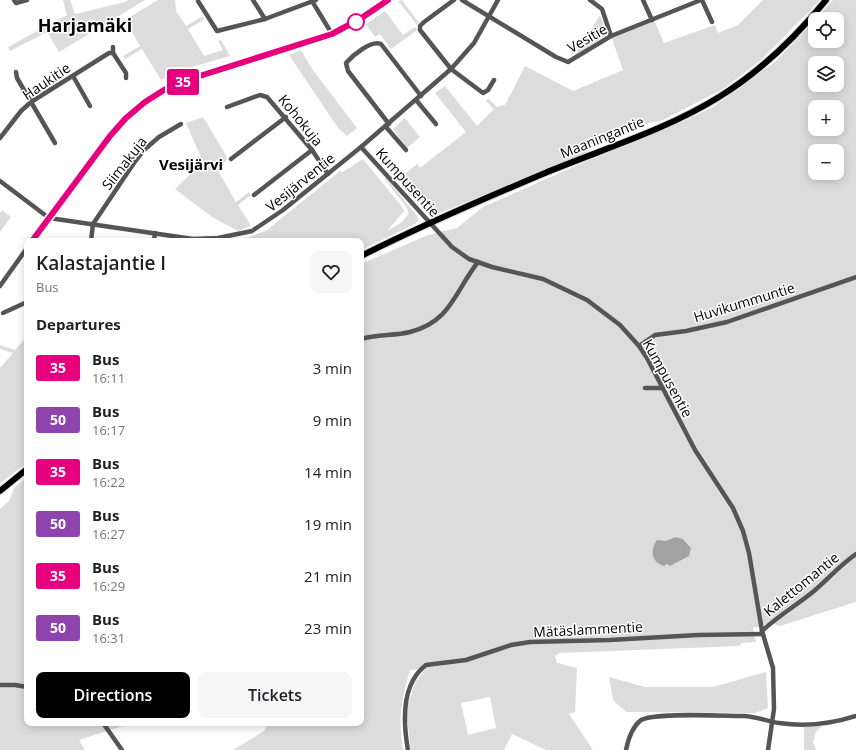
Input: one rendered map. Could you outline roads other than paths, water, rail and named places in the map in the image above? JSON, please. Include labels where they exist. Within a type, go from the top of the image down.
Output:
[{"type":"main road","name":"Maaningantie","points":[[364,255],[494,194],[611,147],[701,107],[720,96],[767,62],[801,30],[826,0]]},
{"type":"main road","points":[[0,491],[24,471]]},
{"type":"street","points":[[14,0],[16,3],[26,0]]},
{"type":"street","points":[[253,0],[265,19]]},
{"type":"street","points":[[34,238],[110,136],[126,118],[145,102],[164,90],[187,80],[332,34],[360,19],[388,0]]},
{"type":"street","points":[[454,0],[424,22],[420,28],[451,69],[483,93],[488,90],[494,80]]},
{"type":"street","points":[[462,0],[490,16]]},
{"type":"street","name":"Vesijärventie","points":[[218,238],[252,231],[283,210],[387,126],[451,69],[474,43],[498,0]]},
{"type":"street","points":[[590,0],[602,9],[611,36]]},
{"type":"street","points":[[643,0],[652,20]]},
{"type":"street","points":[[702,0],[712,22]]},
{"type":"street","name":"Vesitie","points":[[490,16],[556,57],[568,62],[611,36],[702,0]]},
{"type":"street","points":[[198,1],[217,31],[265,19],[314,1],[332,34]]},
{"type":"street","points":[[406,150],[348,71],[346,63],[369,45],[378,43],[382,44],[421,96]]},
{"type":"street","points":[[113,47],[113,53],[126,73],[126,78]]},
{"type":"street","name":"Haukitie","points":[[0,138],[21,111],[31,102],[109,53],[113,53]]},
{"type":"street","points":[[16,72],[17,78],[55,143]]},
{"type":"street","points":[[73,76],[90,106]]},
{"type":"street","name":"Kohokuja","points":[[227,107],[246,99],[264,96],[270,99],[312,150],[328,174]]},
{"type":"street","points":[[416,100],[436,124]]},
{"type":"street","points":[[231,159],[286,117]]},
{"type":"street","name":"Siimakuja","points":[[93,224],[144,150],[159,137],[181,124]]},
{"type":"street","name":"Kumpusentie","points":[[361,147],[452,247],[469,259],[543,279],[571,291],[587,300],[620,325],[639,346],[663,388],[695,450],[733,508],[743,531],[749,554],[762,632],[773,668],[774,710],[768,750]]},
{"type":"street","points":[[254,195],[312,150]]},
{"type":"street","points":[[0,181],[49,218]]},
{"type":"street","name":"Vesijärventie","points":[[49,218],[187,238]]},
{"type":"street","points":[[91,238],[93,224]]},
{"type":"street","points":[[155,238],[156,233]]},
{"type":"street","points":[[0,286],[24,252]]},
{"type":"street","points":[[364,339],[415,331],[439,318],[452,304],[478,262]]},
{"type":"street","name":"Huvikummuntie","points":[[639,346],[655,335],[727,322],[856,277]]},
{"type":"street","points":[[3,313],[24,303]]},
{"type":"street","points":[[645,388],[663,388]]},
{"type":"street","name":"Kalettomantie","points":[[762,632],[777,617],[813,592],[847,560],[856,554]]},
{"type":"street","name":"Mätäslammentie","points":[[408,750],[404,713],[413,679],[420,670],[433,663],[466,660],[511,645],[530,642],[610,640],[762,632]]},
{"type":"street","points":[[0,685],[24,686]]},
{"type":"street","points":[[626,750],[631,734],[640,721],[648,717],[681,715],[756,716],[773,722],[821,724],[856,716]]},
{"type":"street","points":[[105,726],[122,750]]},
{"type":"district","name":"Harjamäki","points":[[85,25]]},
{"type":"district","name":"Vesijärvi","points":[[191,164]]}]
